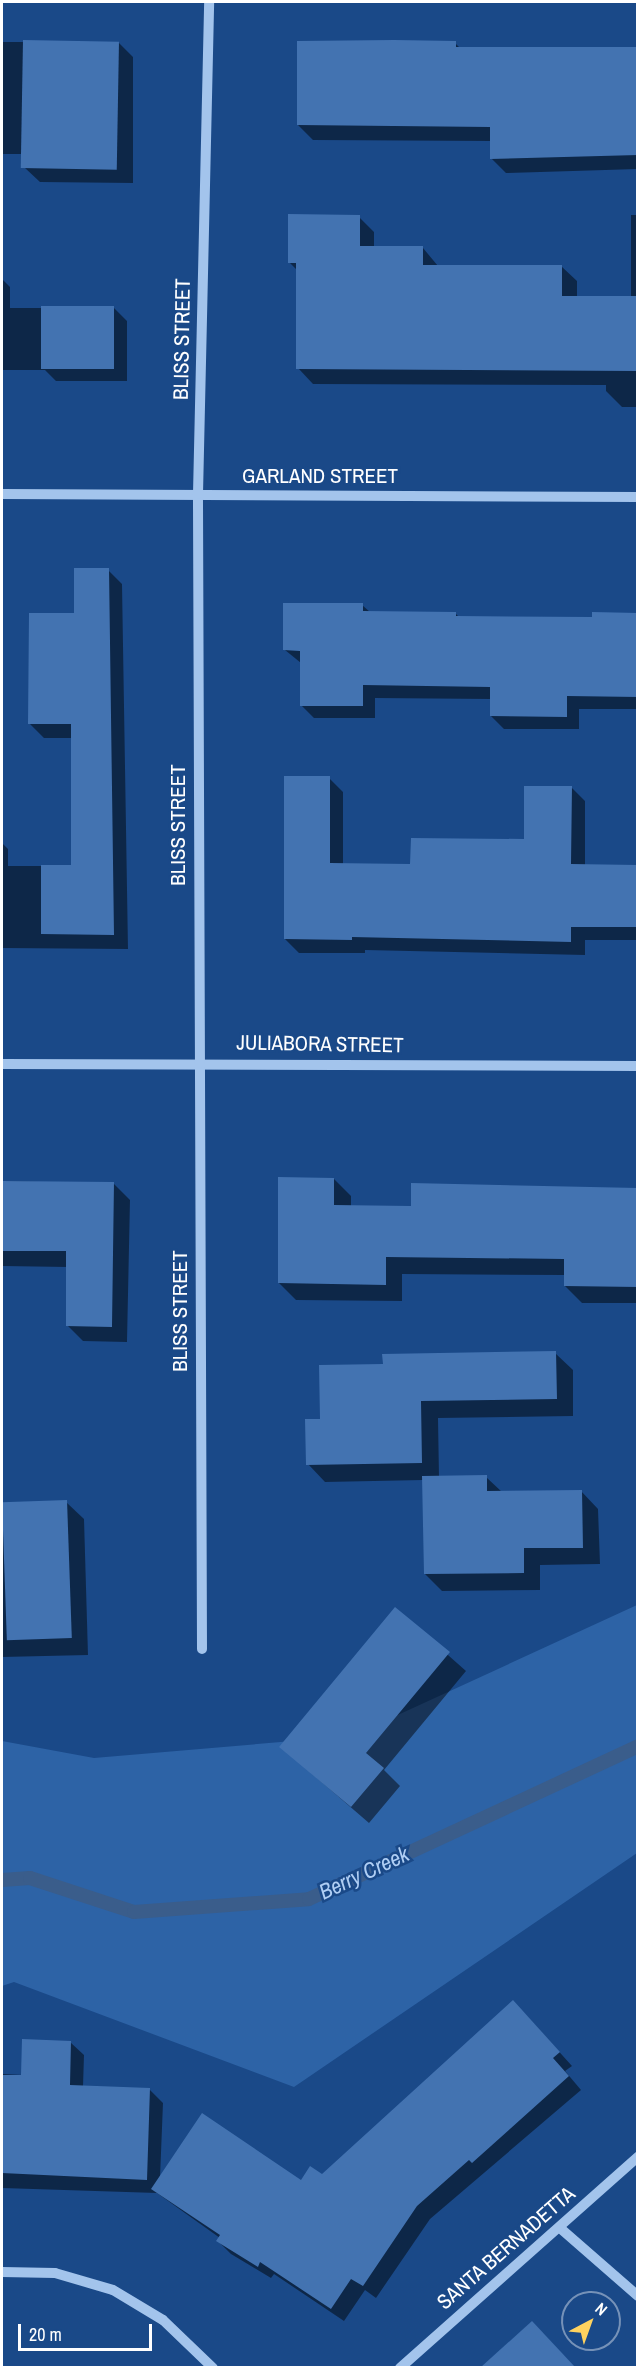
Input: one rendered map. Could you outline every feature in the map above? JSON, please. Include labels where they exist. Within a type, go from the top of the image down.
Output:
[{"type":"street","name":"BLISS STREET","points":[[202,1649],[198,1062],[198,494],[209,2]]},
{"type":"street","name":"GARLAND STREET","points":[[2,494],[638,497]]},
{"type":"street","name":"JULIABORA STREET","points":[[2,1064],[198,1062],[638,1066]]},
{"type":"street","name":"SANTA BERNADETTA","points":[[400,2367],[638,2157]]},
{"type":"street","points":[[560,2228],[638,2296]]},
{"type":"street","points":[[2,2272],[55,2273],[113,2290],[163,2320],[213,2367]]},
{"type":"shaded area","points":[[637,1605],[637,1853],[294,2087],[14,1982],[2,1986],[2,1741],[94,1758],[352,1736]]},
{"type":"building","points":[[23,40],[119,42],[117,170],[21,168]]},
{"type":"building","points":[[297,41],[456,41],[456,47],[638,47],[638,155],[490,159],[490,127],[297,125]]},
{"type":"building","points":[[288,214],[360,215],[360,246],[423,246],[423,265],[562,265],[562,296],[638,296],[638,371],[296,369],[296,263],[288,263]]},
{"type":"building","points":[[41,306],[114,306],[114,369],[41,369]]},
{"type":"building","points":[[74,568],[109,568],[114,935],[41,934],[41,865],[71,865],[71,724],[28,724],[29,613],[74,613]]},
{"type":"building","points":[[283,603],[363,603],[363,611],[456,612],[456,616],[592,617],[592,612],[638,613],[638,697],[567,696],[567,717],[490,716],[490,687],[363,685],[363,706],[300,706],[300,651],[283,650]]},
{"type":"building","points":[[284,776],[330,776],[330,863],[410,864],[411,838],[524,839],[524,786],[572,786],[571,864],[638,865],[638,927],[571,927],[571,942],[352,937],[352,940],[284,939]]},
{"type":"building","points":[[278,1177],[334,1178],[334,1205],[411,1206],[411,1183],[638,1188],[638,1287],[564,1286],[564,1259],[386,1257],[386,1285],[278,1283]]},
{"type":"building","points":[[2,1181],[114,1182],[112,1327],[66,1326],[66,1251],[2,1251]]},
{"type":"building","points":[[556,1351],[557,1399],[421,1401],[422,1463],[306,1465],[305,1419],[320,1419],[319,1365],[383,1364],[382,1354]]},
{"type":"building","points":[[487,1475],[487,1491],[582,1490],[583,1548],[524,1548],[524,1573],[424,1574],[422,1476]]},
{"type":"building","points":[[67,1500],[72,1638],[7,1640],[2,1502]]},
{"type":"building","points":[[395,1607],[450,1652],[366,1753],[384,1768],[351,1807],[279,1747]]},
{"type":"building","points":[[513,2000],[560,2052],[553,2058],[569,2076],[472,2163],[469,2160],[417,2206],[363,2286],[351,2279],[331,2309],[260,2262],[258,2267],[216,2241],[220,2235],[151,2189],[202,2113],[301,2180],[310,2166],[322,2174]]},
{"type":"building","points":[[22,2039],[71,2041],[70,2085],[150,2088],[147,2180],[2,2173],[2,2075],[21,2075]]},
{"type":"building","points":[[532,2321],[575,2367],[481,2367]]},
{"type":"waterway","name":"Berry Creek","points":[[2,1880],[30,1878],[134,1912],[309,1899],[638,1746]]}]
